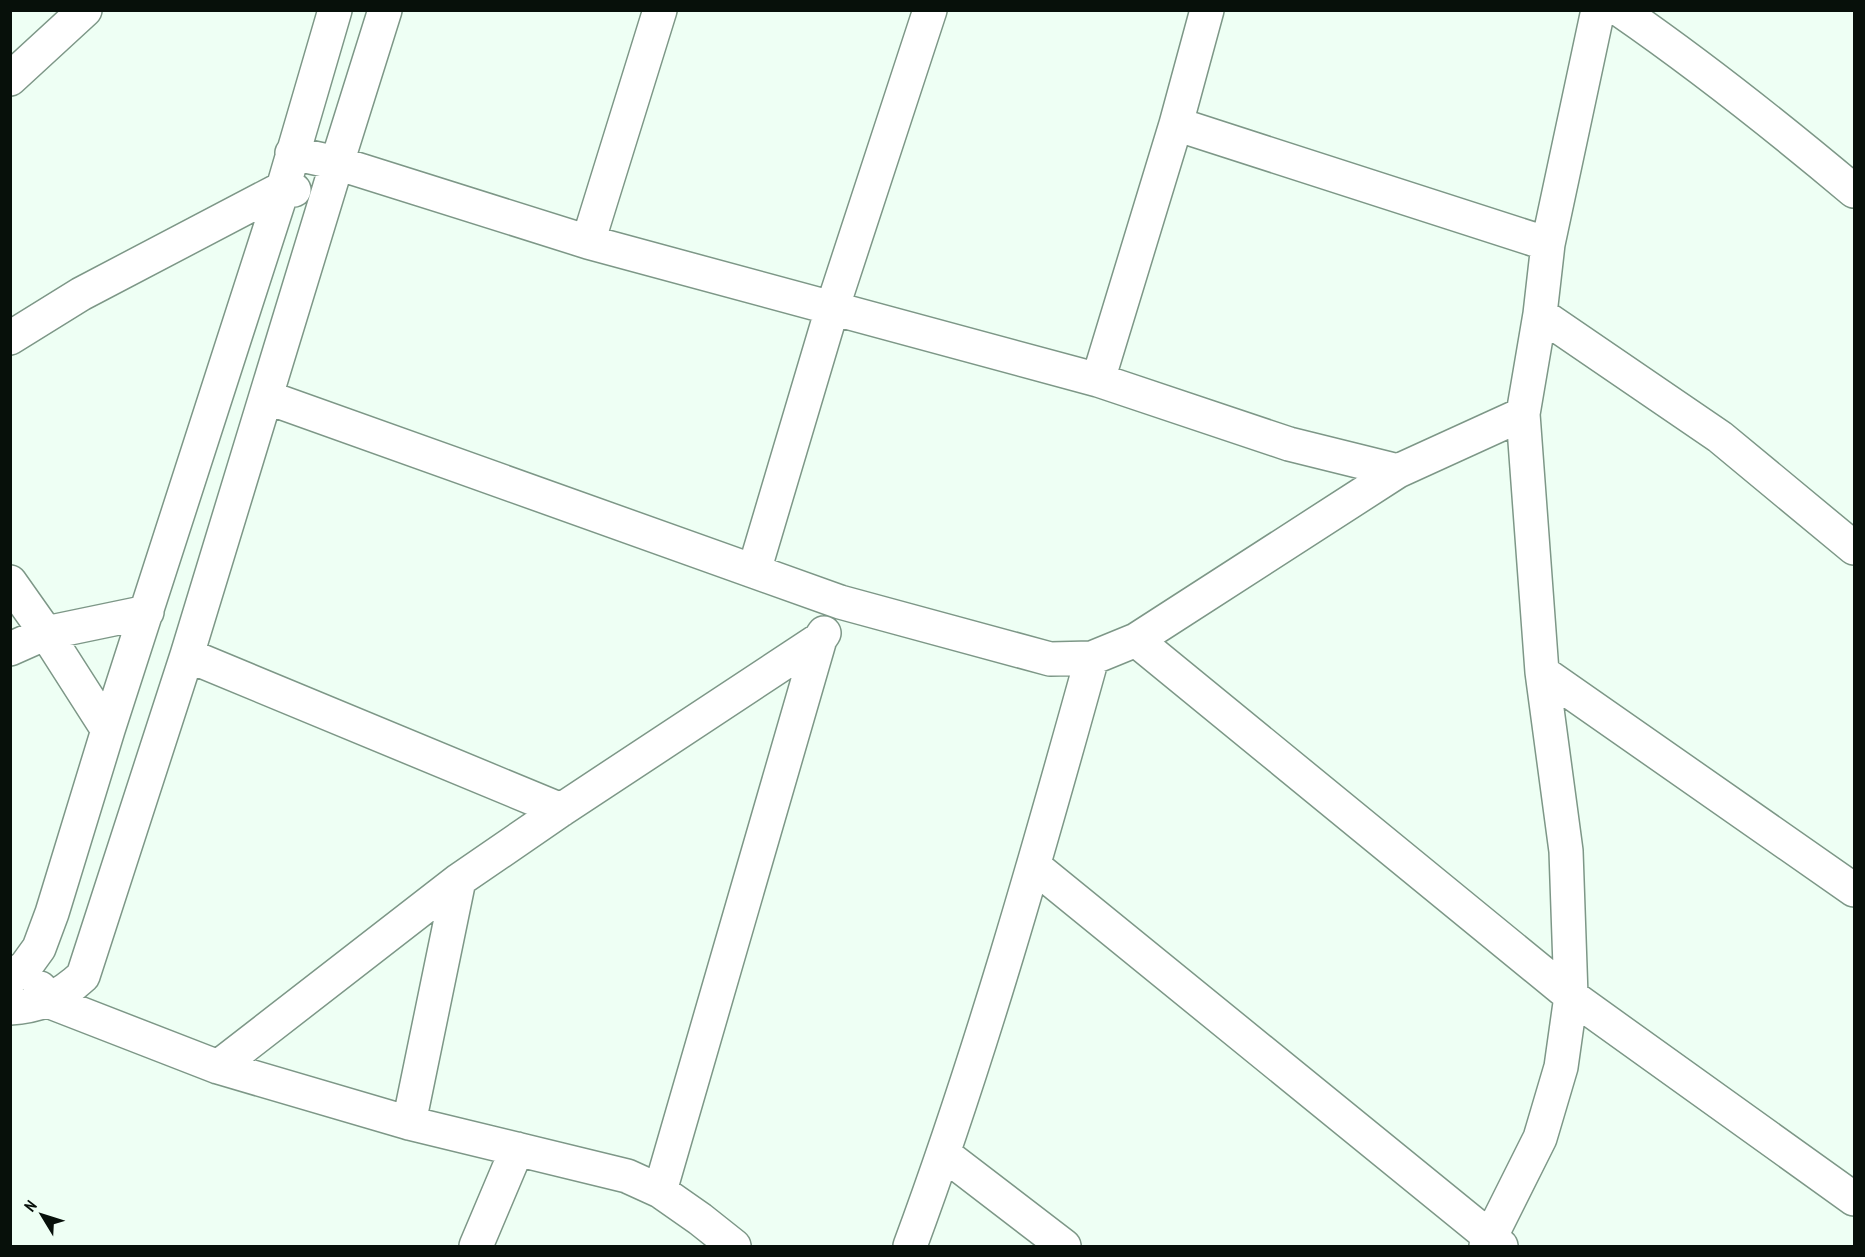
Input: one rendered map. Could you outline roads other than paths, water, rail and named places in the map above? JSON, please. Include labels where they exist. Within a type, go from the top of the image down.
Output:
[{"type":"street","points":[[10,79],[85,10]]},
{"type":"street","points":[[335,10],[283,188],[108,730],[52,913],[39,948],[18,972],[48,1001],[218,1067],[409,1123],[627,1176],[660,1191],[734,1246]]},
{"type":"street","points":[[10,1008],[27,1007],[48,1001],[66,991],[83,976],[187,655],[385,10]]},
{"type":"street","points":[[588,242],[660,10]]},
{"type":"street","points":[[754,572],[832,309],[930,10]]},
{"type":"street","points":[[1098,380],[1176,124],[1207,10]]},
{"type":"street","points":[[1034,866],[1493,1244],[1540,1138],[1560,1067],[1571,996],[1566,851],[1542,672],[1523,414],[1540,314],[1548,244],[1598,10]]},
{"type":"street","points":[[1620,10],[1778,128],[1854,191]]},
{"type":"street","points":[[1176,124],[1548,244]]},
{"type":"street","points":[[292,153],[337,163],[588,242],[1098,380],[1289,444],[1398,471]]},
{"type":"street","points":[[10,338],[81,294],[283,188],[327,195]]},
{"type":"street","points":[[1540,314],[1720,437],[1854,548]]},
{"type":"street","points":[[266,397],[840,602],[1050,659],[1092,658],[1136,640],[1398,471],[1523,414]]},
{"type":"street","points":[[10,582],[46,633],[108,730]]},
{"type":"street","points":[[660,1191],[820,639],[840,602]]},
{"type":"street","points":[[10,649],[46,633],[147,612]]},
{"type":"street","points":[[218,1067],[459,880],[820,639]]},
{"type":"street","points":[[1136,640],[1571,996],[1854,1199]]},
{"type":"street","points":[[187,655],[561,810]]},
{"type":"street","points":[[910,1246],[944,1154],[1034,866],[1092,658]]},
{"type":"street","points":[[1542,672],[1854,891]]},
{"type":"street","points":[[409,1123],[459,880]]},
{"type":"street","points":[[476,1246],[517,1149]]},
{"type":"street","points":[[944,1154],[1064,1246]]}]
